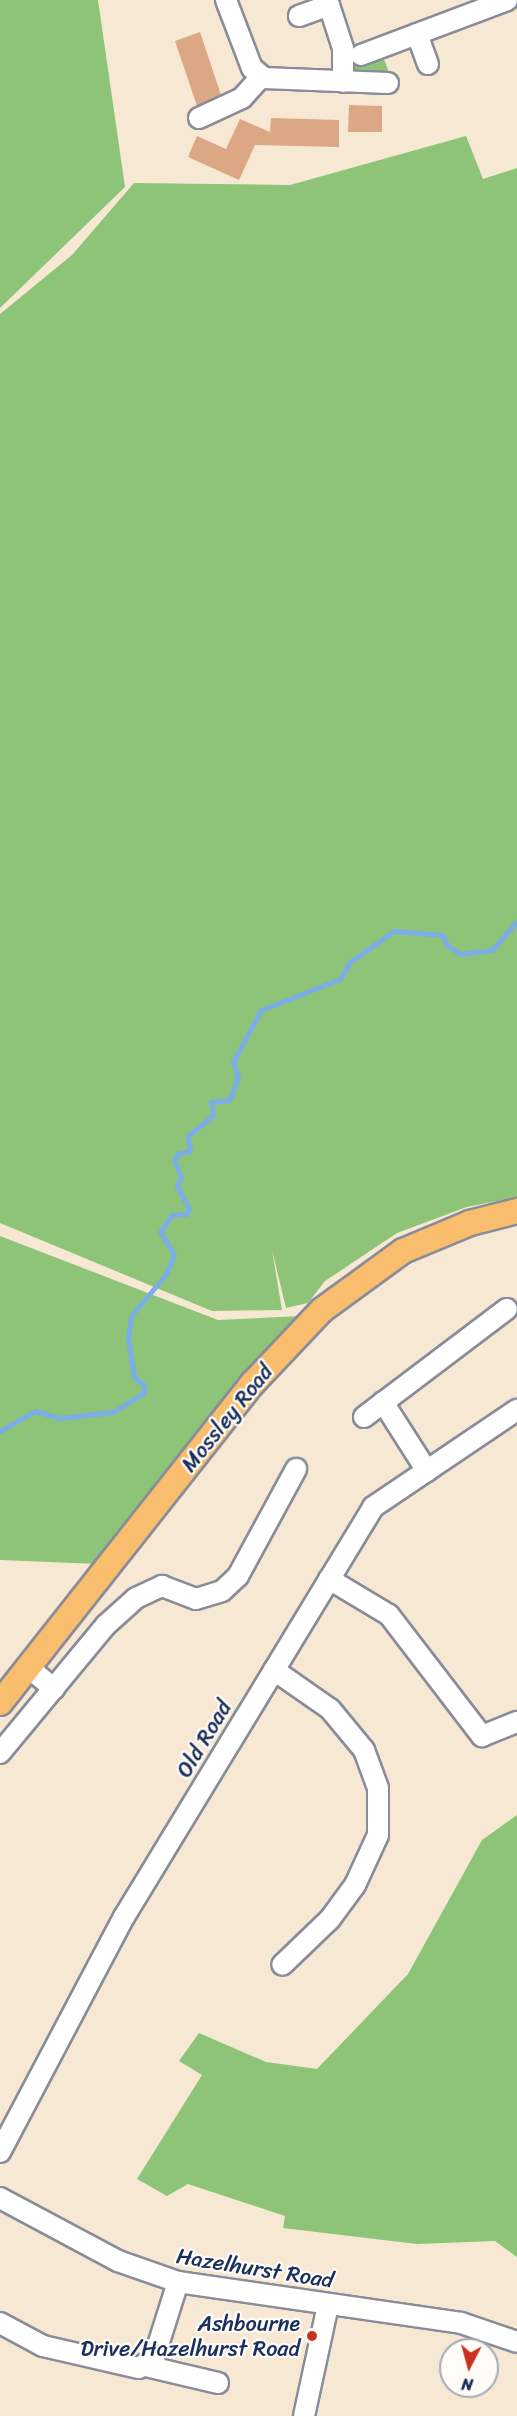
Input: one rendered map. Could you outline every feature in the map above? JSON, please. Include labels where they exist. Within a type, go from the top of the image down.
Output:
[{"type":"main road","name":"Mossley Road","points":[[0,1703],[253,1383],[322,1310],[403,1251],[470,1223],[517,1211]]},
{"type":"street","points":[[226,0],[246,54],[261,77]]},
{"type":"street","points":[[352,52],[417,34],[507,0]]},
{"type":"street","points":[[299,16],[329,5],[352,52],[343,82]]},
{"type":"street","points":[[417,34],[429,64]]},
{"type":"street","points":[[261,77],[388,83]]},
{"type":"street","points":[[199,118],[249,93],[261,77]]},
{"type":"street","points":[[364,1417],[507,1309]]},
{"type":"street","points":[[383,1402],[427,1470]]},
{"type":"street","name":"Old Road","points":[[0,2152],[124,1917],[373,1507],[517,1410]]},
{"type":"street","points":[[0,1753],[106,1625],[136,1598],[162,1586],[196,1599],[222,1591],[238,1576],[296,1469]]},
{"type":"street","points":[[329,1579],[389,1615],[482,1736],[517,1722]]},
{"type":"street","points":[[28,1667],[54,1689]]},
{"type":"street","points":[[274,1670],[330,1709],[364,1749],[378,1788],[378,1835],[355,1885],[330,1919],[282,1965]]},
{"type":"street","name":"Hazelhurst Road","points":[[0,2198],[118,2261],[178,2282],[461,2322],[517,2342]]},
{"type":"street","points":[[146,2366],[154,2358],[178,2282]]},
{"type":"street","points":[[304,2416],[328,2305]]},
{"type":"street","points":[[0,2323],[42,2346],[129,2367],[146,2366],[218,2383]]},
{"type":"green space","points":[[0,0],[98,0],[125,187],[0,308]]},
{"type":"green space","points":[[343,48],[380,48],[388,70],[388,83],[343,82]]},
{"type":"green space","points":[[466,136],[483,179],[517,168],[517,1197],[467,1207],[397,1233],[325,1281],[308,1303],[286,1308],[272,1250],[282,1310],[212,1311],[0,1223],[0,314],[72,255],[134,183],[290,185]]},
{"type":"green space","points":[[0,1236],[218,1320],[301,1316],[98,1564],[0,1560]]},
{"type":"green space","points":[[517,1815],[517,2257],[495,2241],[417,2244],[283,2228],[285,2216],[188,2184],[167,2196],[137,2179],[202,2075],[179,2061],[199,2033],[266,2062],[317,2069],[408,1974],[482,1840]]},
{"type":"building","points":[[200,32],[221,95],[197,106],[175,41]]},
{"type":"building","points":[[349,105],[382,106],[382,132],[348,132]]},
{"type":"building","points":[[271,118],[339,120],[339,147],[255,145],[239,180],[188,157],[197,136],[226,149],[240,119],[270,132]]},
{"type":"waterway","points":[[0,1431],[35,1411],[60,1418],[113,1412],[144,1393],[144,1385],[134,1377],[128,1338],[131,1316],[166,1274],[174,1254],[160,1232],[172,1215],[186,1214],[189,1209],[177,1186],[181,1177],[174,1160],[177,1154],[190,1151],[188,1136],[213,1115],[211,1102],[229,1100],[238,1077],[233,1062],[261,1010],[340,979],[350,962],[394,931],[442,935],[447,945],[460,954],[492,950],[517,921]]},
{"type":"place","name":"Ashbourne Drive/Hazelhurst Road","points":[[312,2336]]}]
